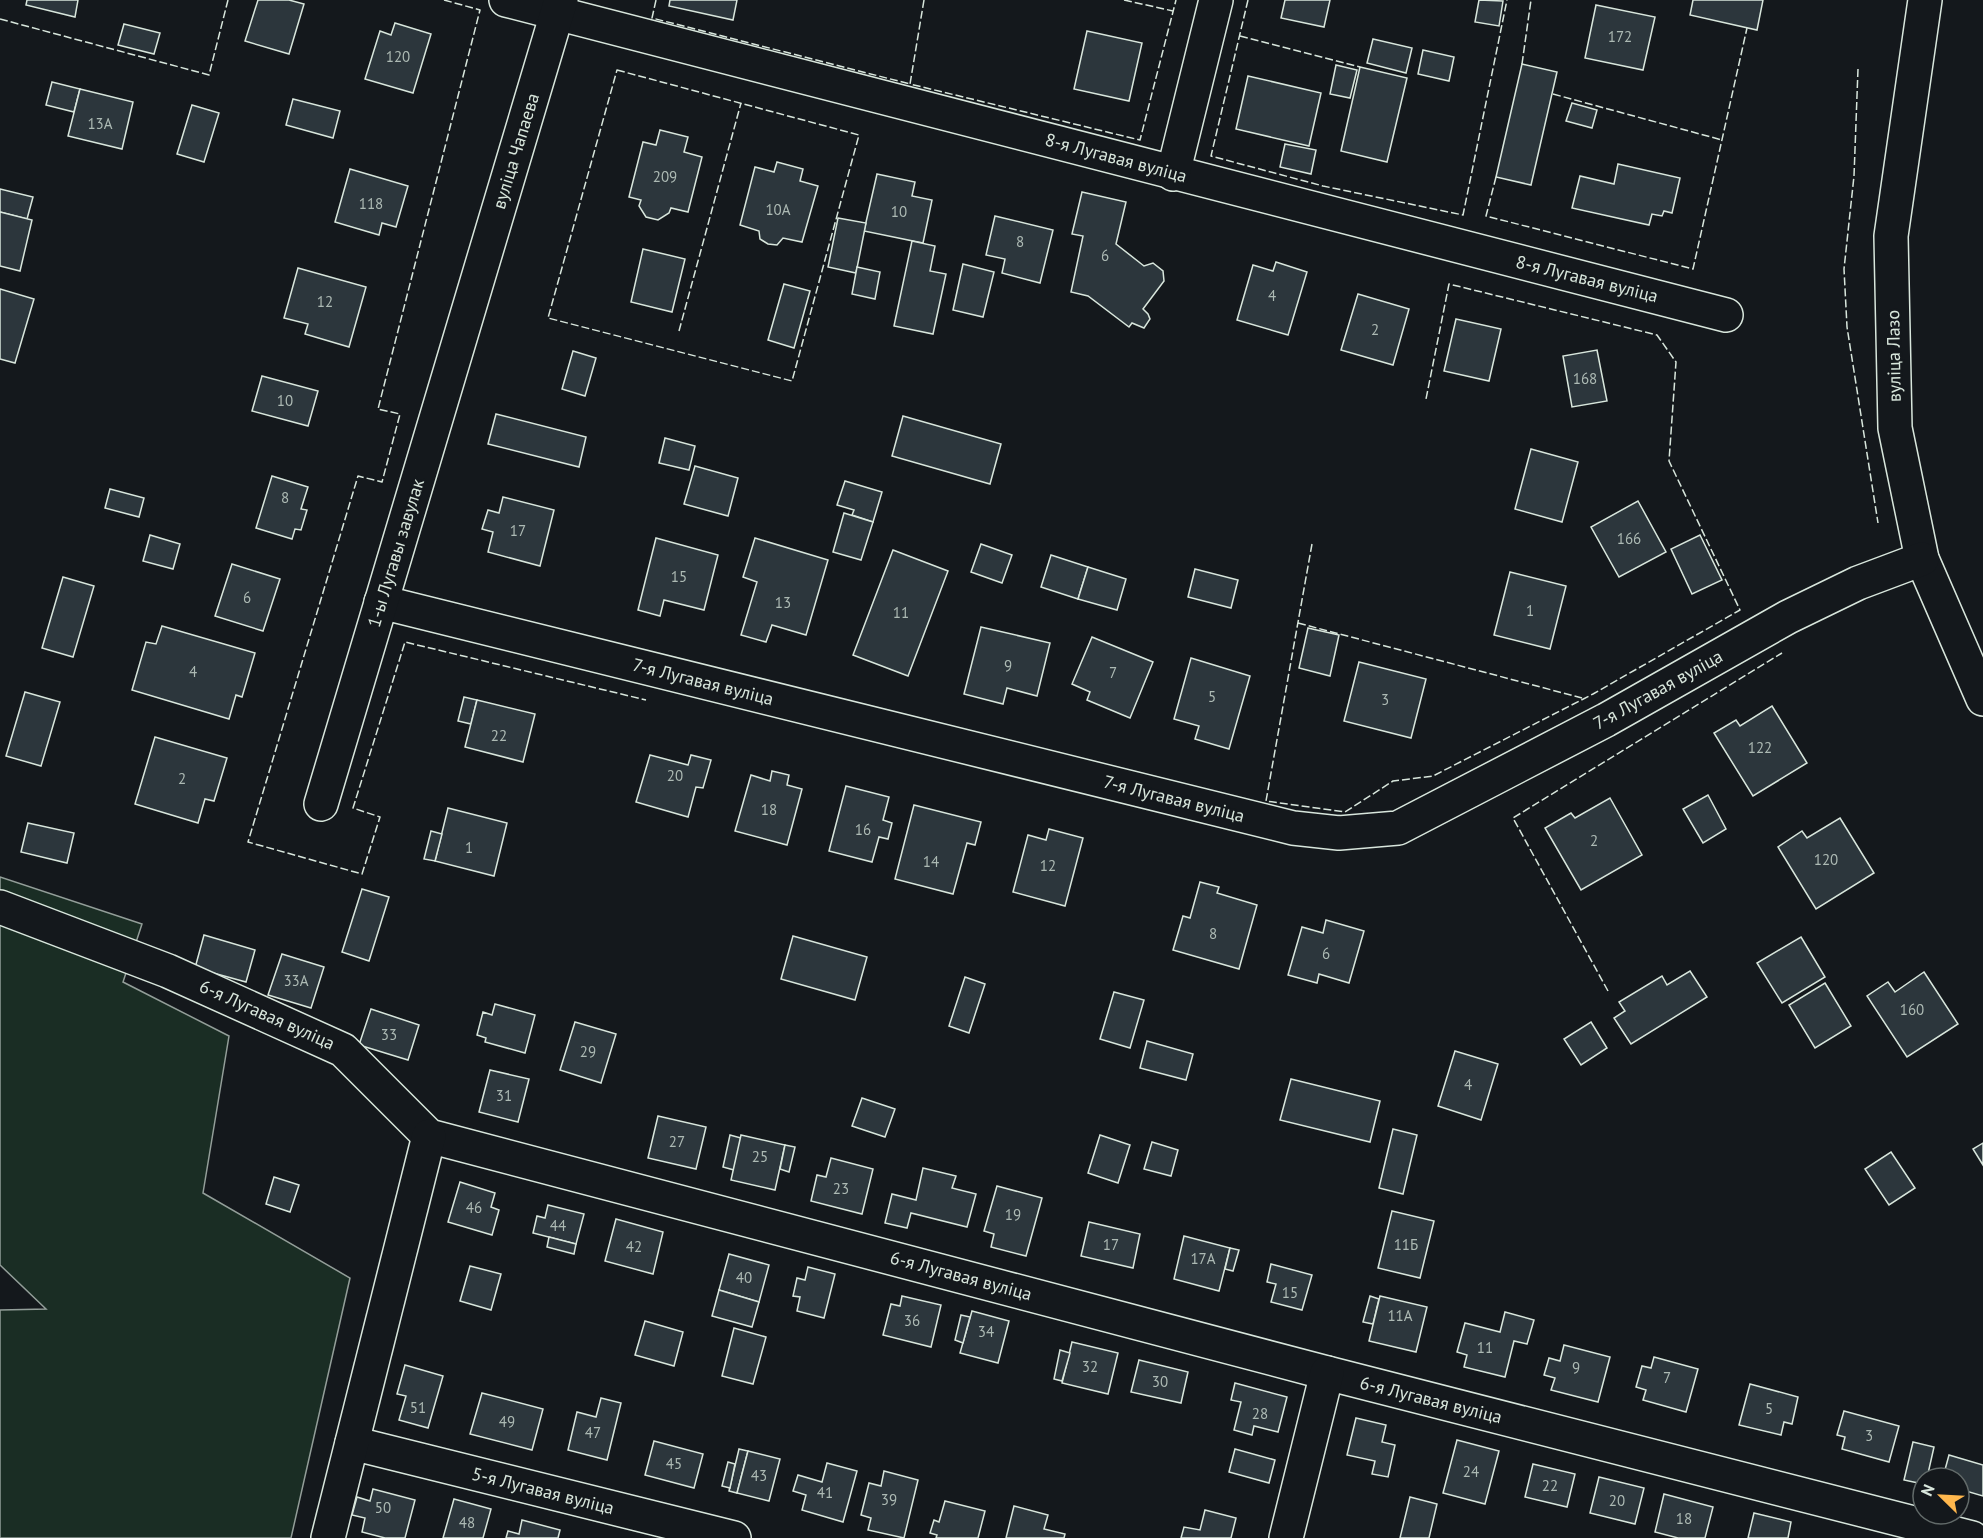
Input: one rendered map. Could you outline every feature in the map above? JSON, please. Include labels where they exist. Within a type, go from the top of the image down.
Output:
[{"type":"street","name":"8-я Лугавая вуліца","points":[[506,0],[560,6],[1173,174],[1726,315]]},
{"type":"street","points":[[1173,174],[1216,0]]},
{"type":"street","name":"вуліца Лазо","points":[[1925,0],[1891,236],[1895,429],[1922,559],[1983,699]]},
{"type":"street","name":"вуліца Чапаева","points":[[470,302],[560,6]]},
{"type":"street","name":"1-ы Лугавы завулак","points":[[321,804],[470,302]]},
{"type":"street","name":"7-я Лугавая вуліца","points":[[381,602],[1293,828],[1340,833],[1398,828],[1606,720],[1788,617],[1858,583],[1922,559]]},
{"type":"street","name":"6-я Лугавая вуліца","points":[[0,908],[168,971],[343,1050],[429,1136],[1327,1373],[1972,1538],[1983,1537]]},
{"type":"street","points":[[328,1538],[429,1136]]},
{"type":"street","points":[[1286,1538],[1327,1373]]},
{"type":"street","name":"5-я Лугавая вуліца","points":[[352,1443],[734,1538]]},
{"type":"green space","points":[[0,877],[142,924],[123,982],[229,1036],[203,1193],[350,1278],[291,1538],[0,1538],[0,1310],[46,1309],[0,1265]]},
{"type":"building","points":[[27,0],[78,0],[75,17],[26,5]]},
{"type":"building","points":[[258,0],[289,0],[304,4],[289,54],[245,41]]},
{"type":"building","points":[[670,0],[737,0],[733,20],[669,6]]},
{"type":"building","points":[[1285,0],[1330,0],[1324,27],[1281,18]]},
{"type":"building","points":[[1479,0],[1503,1],[1499,26],[1475,22]]},
{"type":"building","points":[[1693,0],[1763,0],[1757,30],[1690,15]]},
{"type":"building","points":[[1596,5],[1655,17],[1643,70],[1585,58]]},
{"type":"building","points":[[395,23],[431,34],[413,93],[365,79],[380,31],[391,35]]},
{"type":"building","points":[[124,24],[160,33],[154,54],[118,45]]},
{"type":"building","points":[[1087,31],[1142,43],[1129,101],[1074,89]]},
{"type":"building","points":[[1373,39],[1412,48],[1406,73],[1367,63]]},
{"type":"building","points":[[1423,50],[1454,57],[1449,81],[1418,74]]},
{"type":"building","points":[[1522,64],[1557,72],[1531,185],[1496,177]]},
{"type":"building","points":[[1336,65],[1357,70],[1350,98],[1330,94]]},
{"type":"building","points":[[1360,67],[1407,78],[1387,162],[1341,151]]},
{"type":"building","points":[[1248,76],[1321,93],[1309,146],[1236,129]]},
{"type":"building","points":[[52,82],[80,89],[74,112],[46,105]]},
{"type":"building","points":[[80,89],[133,102],[122,149],[68,136]]},
{"type":"building","points":[[293,99],[340,111],[333,138],[286,125]]},
{"type":"building","points":[[1572,103],[1597,110],[1592,128],[1566,121]]},
{"type":"building","points":[[192,105],[219,113],[204,162],[177,154]]},
{"type":"building","points":[[660,130],[688,137],[684,152],[702,157],[688,212],[671,208],[669,213],[658,220],[646,217],[639,206],[641,200],[629,197],[643,142],[656,145]]},
{"type":"building","points":[[1285,144],[1316,150],[1311,174],[1280,167]]},
{"type":"building","points":[[777,162],[803,169],[800,181],[818,186],[802,242],[783,238],[777,245],[768,244],[760,239],[759,231],[740,225],[755,167],[774,172]]},
{"type":"building","points":[[1618,164],[1680,178],[1672,213],[1664,211],[1662,216],[1652,214],[1649,225],[1572,208],[1580,176],[1614,184]]},
{"type":"building","points":[[350,169],[408,186],[396,227],[382,223],[379,235],[335,222]]},
{"type":"building","points":[[877,174],[915,182],[912,196],[932,200],[923,243],[864,231]]},
{"type":"building","points":[[0,189],[33,197],[27,219],[0,212]]},
{"type":"building","points":[[1082,192],[1126,202],[1116,244],[1144,266],[1153,263],[1163,271],[1164,281],[1143,309],[1150,319],[1144,328],[1132,323],[1129,327],[1088,296],[1071,292],[1083,236],[1072,234]]},
{"type":"building","points":[[0,212],[32,220],[20,271],[0,266]]},
{"type":"building","points":[[995,216],[1053,230],[1040,283],[1002,273],[1005,259],[986,255]]},
{"type":"building","points":[[838,218],[866,223],[856,273],[828,267]]},
{"type":"building","points":[[912,241],[935,246],[930,271],[946,274],[933,334],[894,326]]},
{"type":"building","points":[[643,249],[685,259],[672,312],[631,302]]},
{"type":"building","points":[[1276,262],[1307,272],[1288,335],[1237,320],[1253,265],[1273,271]]},
{"type":"building","points":[[963,264],[994,272],[983,317],[953,310]]},
{"type":"building","points":[[857,267],[880,272],[875,299],[852,294]]},
{"type":"building","points":[[298,268],[366,287],[349,347],[305,334],[308,324],[284,318]]},
{"type":"building","points":[[784,284],[810,291],[794,348],[768,340]]},
{"type":"building","points":[[0,289],[34,299],[15,363],[0,359]]},
{"type":"building","points":[[1358,294],[1409,309],[1393,365],[1341,350]]},
{"type":"building","points":[[1456,319],[1501,329],[1489,381],[1444,371]]},
{"type":"building","points":[[1597,350],[1607,401],[1572,407],[1563,356]]},
{"type":"building","points":[[573,351],[596,358],[585,396],[562,389]]},
{"type":"building","points":[[262,376],[318,391],[308,426],[252,411]]},
{"type":"building","points":[[496,414],[586,437],[579,467],[488,444]]},
{"type":"building","points":[[903,416],[1001,444],[990,484],[892,456]]},
{"type":"building","points":[[665,438],[695,446],[689,470],[659,463]]},
{"type":"building","points":[[1531,449],[1578,462],[1562,522],[1515,509]]},
{"type":"building","points":[[695,466],[738,478],[728,516],[684,504]]},
{"type":"building","points":[[272,476],[308,487],[301,509],[307,510],[301,530],[295,529],[292,539],[256,528]]},
{"type":"building","points":[[845,481],[882,492],[873,522],[852,515],[854,510],[837,505]]},
{"type":"building","points":[[110,489],[144,498],[139,517],[105,508]]},
{"type":"building","points":[[503,497],[554,510],[540,566],[488,552],[493,532],[482,529],[488,510],[499,513]]},
{"type":"building","points":[[1638,501],[1666,552],[1619,577],[1591,527]]},
{"type":"building","points":[[844,513],[873,522],[861,560],[833,552]]},
{"type":"building","points":[[150,535],[180,544],[173,569],[143,561]]},
{"type":"building","points":[[1700,535],[1722,580],[1692,594],[1671,549]]},
{"type":"building","points":[[656,538],[718,555],[704,610],[664,600],[660,616],[638,610]]},
{"type":"building","points":[[755,538],[828,560],[806,635],[772,625],[766,642],[741,635],[757,582],[743,577]]},
{"type":"building","points":[[981,544],[1012,555],[1002,583],[971,572]]},
{"type":"building","points":[[893,550],[948,571],[908,676],[853,655]]},
{"type":"building","points":[[1051,555],[1088,567],[1078,599],[1041,587]]},
{"type":"building","points":[[232,564],[280,579],[263,631],[215,616]]},
{"type":"building","points":[[1088,567],[1126,579],[1117,610],[1078,599]]},
{"type":"building","points":[[1195,569],[1238,580],[1231,608],[1188,597]]},
{"type":"building","points":[[1510,572],[1566,586],[1550,649],[1494,635]]},
{"type":"building","points":[[63,577],[94,586],[73,657],[42,648]]},
{"type":"building","points":[[162,626],[255,653],[242,697],[236,695],[229,719],[132,690],[146,642],[156,644]]},
{"type":"building","points":[[981,627],[1050,643],[1037,696],[1007,688],[1003,704],[964,694]]},
{"type":"building","points":[[1308,628],[1339,635],[1330,676],[1299,668]]},
{"type":"building","points":[[1092,637],[1153,662],[1130,718],[1087,700],[1090,692],[1072,684]]},
{"type":"building","points":[[1191,658],[1250,676],[1229,749],[1195,739],[1199,726],[1174,719]]},
{"type":"building","points":[[1359,662],[1426,679],[1411,738],[1344,721]]},
{"type":"building","points":[[25,692],[60,702],[41,766],[6,756]]},
{"type":"building","points":[[464,697],[477,700],[471,724],[458,721]]},
{"type":"building","points":[[477,700],[535,714],[523,762],[465,747]]},
{"type":"building","points":[[1772,706],[1807,763],[1753,796],[1714,733],[1736,720],[1740,726]]},
{"type":"building","points":[[155,737],[227,758],[214,801],[205,799],[198,823],[135,804]]},
{"type":"building","points":[[650,755],[688,765],[691,755],[711,760],[703,788],[696,787],[688,817],[636,802]]},
{"type":"building","points":[[772,771],[789,775],[787,785],[802,789],[787,845],[735,831],[751,775],[770,781]]},
{"type":"building","points":[[846,786],[889,797],[883,820],[892,823],[888,839],[879,837],[872,862],[829,851]]},
{"type":"building","points":[[1708,795],[1726,829],[1703,843],[1683,809]]},
{"type":"building","points":[[1610,798],[1642,855],[1581,890],[1545,828],[1571,813],[1575,818]]},
{"type":"building","points":[[914,805],[981,822],[975,845],[967,843],[953,894],[895,879]]},
{"type":"building","points":[[448,808],[507,823],[494,876],[435,861]]},
{"type":"building","points":[[1840,818],[1874,873],[1816,909],[1778,847],[1802,831],[1807,838]]},
{"type":"building","points":[[28,823],[74,833],[67,863],[21,852]]},
{"type":"building","points":[[1049,829],[1083,838],[1065,906],[1013,892],[1028,835],[1046,840]]},
{"type":"building","points":[[431,831],[442,834],[435,861],[424,859]]},
{"type":"building","points":[[1200,882],[1219,887],[1217,893],[1257,905],[1239,969],[1173,950],[1183,916],[1190,918]]},
{"type":"building","points":[[362,889],[389,897],[369,961],[342,952]]},
{"type":"building","points":[[1326,920],[1364,931],[1349,983],[1319,974],[1317,983],[1288,975],[1302,927],[1323,933]]},
{"type":"building","points":[[204,935],[255,950],[246,982],[195,968]]},
{"type":"building","points":[[793,936],[867,957],[855,1000],[781,979]]},
{"type":"building","points":[[1801,937],[1825,977],[1782,1003],[1757,963]]},
{"type":"building","points":[[282,954],[324,967],[311,1008],[268,995]]},
{"type":"building","points":[[1690,971],[1707,997],[1631,1044],[1614,1018],[1625,1011],[1619,1002],[1662,976],[1667,985]]},
{"type":"building","points":[[1924,972],[1958,1024],[1907,1057],[1867,996],[1888,982],[1895,992]]},
{"type":"building","points":[[965,977],[985,984],[969,1033],[949,1026]]},
{"type":"building","points":[[1825,983],[1851,1026],[1815,1048],[1789,1005]]},
{"type":"building","points":[[1114,992],[1144,1000],[1130,1048],[1100,1039]]},
{"type":"building","points":[[495,1004],[535,1015],[525,1053],[485,1042],[486,1038],[477,1035],[483,1012],[492,1015]]},
{"type":"building","points":[[371,1009],[419,1025],[408,1060],[359,1045]]},
{"type":"building","points":[[575,1022],[616,1034],[601,1083],[560,1070]]},
{"type":"building","points":[[1591,1022],[1607,1048],[1581,1065],[1564,1039]]},
{"type":"building","points":[[1147,1041],[1193,1054],[1186,1080],[1140,1068]]},
{"type":"building","points":[[1455,1051],[1498,1064],[1481,1120],[1438,1106]]},
{"type":"building","points":[[490,1070],[529,1079],[518,1122],[479,1112]]},
{"type":"building","points":[[1291,1079],[1380,1101],[1370,1142],[1280,1120]]},
{"type":"building","points":[[862,1098],[895,1109],[885,1137],[852,1126]]},
{"type":"building","points":[[658,1116],[706,1127],[696,1169],[648,1158]]},
{"type":"building","points":[[1393,1129],[1417,1135],[1403,1194],[1379,1188]]},
{"type":"building","points":[[730,1135],[741,1138],[734,1170],[723,1167]]},
{"type":"building","points":[[741,1135],[785,1145],[775,1190],[731,1180]]},
{"type":"building","points":[[1100,1135],[1130,1145],[1118,1183],[1088,1173]]},
{"type":"building","points":[[1152,1142],[1178,1150],[1171,1176],[1144,1169]]},
{"type":"building","points":[[1983,1143],[1983,1165],[1973,1149]]},
{"type":"building","points":[[785,1145],[795,1147],[789,1172],[780,1169]]},
{"type":"building","points":[[1891,1152],[1915,1188],[1889,1205],[1865,1169]]},
{"type":"building","points":[[831,1158],[873,1169],[862,1214],[811,1201],[817,1175],[826,1177]]},
{"type":"building","points":[[923,1168],[956,1176],[952,1188],[976,1194],[967,1227],[911,1213],[907,1228],[885,1223],[892,1194],[916,1200]]},
{"type":"building","points":[[274,1177],[299,1185],[290,1212],[266,1204]]},
{"type":"building","points":[[460,1182],[495,1193],[491,1207],[499,1210],[492,1235],[448,1222]]},
{"type":"building","points":[[997,1186],[1042,1198],[1026,1256],[991,1247],[994,1234],[984,1231]]},
{"type":"building","points":[[548,1205],[584,1214],[576,1244],[533,1233],[537,1216],[545,1218]]},
{"type":"building","points":[[1392,1211],[1434,1221],[1420,1278],[1378,1268]]},
{"type":"building","points":[[616,1219],[663,1232],[653,1274],[605,1261]]},
{"type":"building","points":[[1089,1222],[1140,1234],[1133,1268],[1081,1256]]},
{"type":"building","points":[[1184,1236],[1230,1248],[1219,1291],[1174,1279]]},
{"type":"building","points":[[549,1237],[576,1244],[574,1254],[547,1247]]},
{"type":"building","points":[[1230,1248],[1239,1250],[1233,1271],[1225,1269]]},
{"type":"building","points":[[729,1254],[769,1265],[759,1302],[719,1290]]},
{"type":"building","points":[[1271,1264],[1312,1275],[1302,1310],[1271,1302],[1276,1284],[1267,1282]]},
{"type":"building","points":[[470,1266],[501,1274],[491,1310],[460,1301]]},
{"type":"building","points":[[808,1267],[835,1274],[824,1318],[797,1311],[800,1297],[793,1296],[797,1278],[805,1280]]},
{"type":"building","points":[[719,1290],[759,1302],[752,1327],[712,1316]]},
{"type":"building","points":[[902,1296],[941,1305],[931,1347],[883,1335],[891,1304],[900,1306]]},
{"type":"building","points":[[1370,1296],[1379,1299],[1373,1324],[1363,1322]]},
{"type":"building","points":[[1380,1296],[1427,1307],[1416,1352],[1369,1341]]},
{"type":"building","points":[[972,1311],[1009,1321],[998,1363],[960,1353]]},
{"type":"building","points":[[1505,1312],[1534,1320],[1527,1344],[1514,1341],[1505,1377],[1464,1367],[1467,1355],[1457,1352],[1465,1323],[1500,1332]]},
{"type":"building","points":[[961,1315],[970,1317],[963,1343],[955,1340]]},
{"type":"building","points":[[645,1321],[683,1332],[674,1366],[635,1355]]},
{"type":"building","points":[[734,1328],[766,1337],[753,1384],[722,1376]]},
{"type":"building","points":[[1072,1342],[1118,1353],[1108,1394],[1062,1383]]},
{"type":"building","points":[[1564,1345],[1610,1357],[1598,1402],[1551,1390],[1555,1378],[1544,1375],[1549,1358],[1560,1361]]},
{"type":"building","points":[[1060,1350],[1070,1353],[1062,1381],[1054,1379]]},
{"type":"building","points":[[1654,1357],[1698,1369],[1686,1412],[1643,1400],[1646,1390],[1636,1387],[1642,1366],[1651,1368]]},
{"type":"building","points":[[1139,1360],[1188,1372],[1181,1403],[1131,1392]]},
{"type":"building","points":[[405,1365],[443,1376],[428,1428],[399,1420],[406,1396],[397,1394]]},
{"type":"building","points":[[1235,1383],[1287,1397],[1278,1432],[1254,1426],[1252,1435],[1234,1430],[1241,1402],[1231,1400]]},
{"type":"building","points":[[1750,1384],[1798,1397],[1792,1424],[1784,1422],[1781,1435],[1739,1425]]},
{"type":"building","points":[[482,1393],[543,1409],[532,1450],[470,1434]]},
{"type":"building","points":[[601,1398],[621,1403],[607,1460],[568,1450],[577,1412],[596,1417]]},
{"type":"building","points":[[1844,1411],[1899,1426],[1889,1462],[1842,1449],[1845,1437],[1837,1435]]},
{"type":"building","points":[[1356,1418],[1386,1425],[1382,1442],[1395,1445],[1388,1477],[1372,1474],[1375,1461],[1347,1455]]},
{"type":"building","points":[[1457,1440],[1499,1451],[1485,1504],[1443,1493]]},
{"type":"building","points":[[654,1441],[703,1454],[694,1488],[645,1475]]},
{"type":"building","points":[[1913,1442],[1934,1447],[1930,1466],[1911,1466],[1911,1481],[1904,1480]]},
{"type":"building","points":[[739,1449],[748,1451],[737,1493],[729,1491]]},
{"type":"building","points":[[1235,1449],[1275,1460],[1269,1483],[1229,1472]]},
{"type":"building","points":[[748,1451],[780,1459],[769,1501],[737,1493]]},
{"type":"building","points":[[1949,1455],[1983,1465],[1983,1496],[1971,1492],[1971,1466],[1946,1466]]},
{"type":"building","points":[[728,1462],[735,1464],[730,1488],[722,1486]]},
{"type":"building","points":[[827,1463],[857,1471],[843,1522],[802,1510],[806,1495],[793,1491],[798,1475],[822,1482]]},
{"type":"building","points":[[1533,1464],[1575,1474],[1567,1507],[1525,1497]]},
{"type":"building","points":[[884,1471],[918,1480],[904,1538],[868,1530],[871,1518],[861,1515],[869,1483],[881,1486]]},
{"type":"building","points":[[1599,1477],[1644,1488],[1635,1524],[1590,1513]]},
{"type":"building","points":[[373,1489],[415,1500],[405,1538],[385,1538],[362,1532],[365,1518],[352,1515],[357,1497],[370,1501]]},
{"type":"building","points":[[1664,1494],[1713,1507],[1705,1538],[1678,1538],[1655,1532]]},
{"type":"building","points":[[1410,1497],[1437,1504],[1429,1538],[1400,1538]]},
{"type":"building","points":[[454,1499],[491,1509],[483,1538],[443,1538]]},
{"type":"building","points":[[945,1501],[985,1511],[978,1538],[936,1538],[937,1535],[930,1533],[934,1520],[939,1522]]},
{"type":"building","points":[[1014,1506],[1048,1515],[1044,1529],[1065,1534],[1064,1538],[1006,1538]]},
{"type":"building","points":[[1205,1510],[1236,1518],[1231,1538],[1181,1538],[1184,1527],[1200,1530]]},
{"type":"building","points":[[1754,1513],[1791,1522],[1788,1538],[1748,1538]]},
{"type":"building","points":[[522,1520],[560,1530],[558,1538],[506,1538],[508,1531],[519,1534]]},
{"type":"fence","points":[[0,19],[209,75],[228,0]]},
{"type":"fence","points":[[444,0],[480,10],[378,409],[400,414],[382,482],[358,476],[248,842],[362,874],[380,817],[353,808],[405,642],[646,700]]},
{"type":"fence","points":[[656,0],[652,18],[910,84]]},
{"type":"fence","points":[[924,0],[910,84],[1140,140],[1176,0]]},
{"type":"fence","points":[[1124,0],[1173,11]]},
{"type":"fence","points":[[1248,0],[1211,156],[1323,186],[1463,215],[1507,0]]},
{"type":"fence","points":[[1522,64],[1531,0]]},
{"type":"fence","points":[[1496,177],[1486,216],[1693,269],[1747,28]]},
{"type":"fence","points":[[1240,36],[1360,67]]},
{"type":"fence","points":[[1858,69],[1854,176],[1844,269],[1847,327],[1878,523]]},
{"type":"fence","points":[[617,70],[859,135],[792,381],[548,318],[617,70]]},
{"type":"fence","points":[[1553,94],[1722,140]]},
{"type":"fence","points":[[679,331],[741,103]]},
{"type":"fence","points":[[1312,544],[1266,801],[1345,812],[1393,781],[1433,776],[1593,694],[1740,610],[1669,461],[1676,362],[1657,335],[1449,284],[1426,399]]},
{"type":"fence","points":[[1298,623],[1582,698]]},
{"type":"fence","points":[[1608,991],[1513,818],[1782,653]]}]
